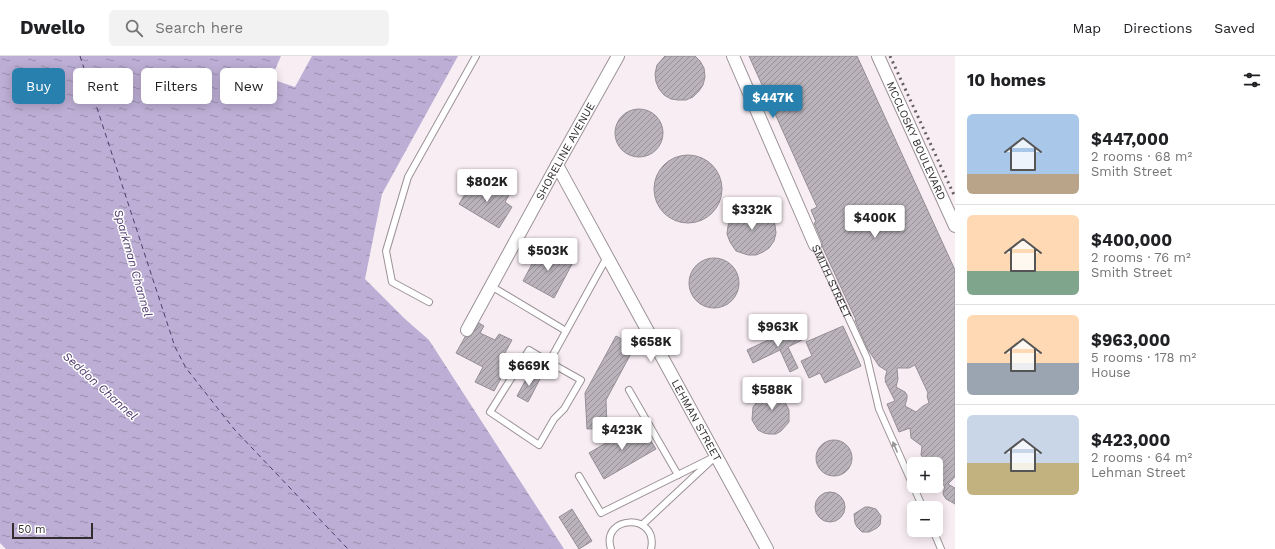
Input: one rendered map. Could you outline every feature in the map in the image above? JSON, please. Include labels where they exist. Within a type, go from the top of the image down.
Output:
[{"type":"street","name":"SHORELINE AVENUE","points":[[467,330],[618,56]]},
{"type":"street","name":"SMITH STREET","points":[[733,56],[815,244]]},
{"type":"street","name":"MCCLOSKY BOULEVARD","points":[[880,58],[955,226]]},
{"type":"street","name":"LEHMAN STREET","points":[[557,165],[767,549]]},
{"type":"lane","points":[[429,302],[392,282],[386,251],[408,177],[476,56]]},
{"type":"lane","name":"SMITH STREET","points":[[815,244],[867,358],[878,409],[920,501]]},
{"type":"lane","points":[[549,362],[607,257]]},
{"type":"lane","points":[[491,286],[566,331]]},
{"type":"lane","points":[[529,350],[549,362],[581,380],[564,409],[554,419],[539,445],[490,412],[529,350]]},
{"type":"lane","points":[[629,390],[678,475]]},
{"type":"lane","points":[[579,476],[601,513],[716,456]]},
{"type":"lane","points":[[642,525],[716,456]]},
{"type":"lane","points":[[611,549],[610,540],[615,528],[628,522],[636,522],[648,530],[651,537],[651,549]]},
{"type":"lane","points":[[936,537],[941,549]]},
{"type":"water","points":[[0,56],[281,56],[276,68],[220,68],[220,104],[277,104],[277,81],[295,87],[312,56],[458,56],[382,194],[365,279],[405,319],[429,340],[564,549],[6,549],[0,543]]},
{"type":"building","points":[[665,56],[695,56],[700,61],[704,68],[705,77],[703,85],[693,97],[686,100],[671,99],[664,95],[659,89],[655,74],[657,65]]},
{"type":"building","points":[[749,56],[857,56],[955,270],[955,474],[954,478],[948,484],[955,488],[955,504],[946,499],[943,493],[945,486],[943,485],[943,457],[923,457],[921,455],[922,446],[911,438],[910,428],[899,432],[887,404],[895,401],[885,381],[886,382],[885,378],[887,371],[879,366],[867,348],[856,320],[822,246],[822,242],[814,223],[816,222],[811,210],[817,207]],"holes":[[[915,365],[928,393],[927,396],[929,403],[916,412],[905,406],[907,395],[905,392],[896,387],[898,379],[897,368],[909,368]]]},
{"type":"building","points":[[634,109],[644,109],[656,116],[663,128],[663,138],[656,150],[644,157],[634,157],[626,153],[619,146],[615,138],[615,128],[619,120],[626,113]]},
{"type":"building","points":[[681,155],[695,155],[707,161],[716,170],[722,182],[720,202],[712,213],[701,221],[695,223],[681,223],[675,221],[664,213],[656,202],[654,196],[654,182],[656,176],[664,165],[675,157]]},
{"type":"building","points":[[483,179],[509,195],[505,202],[512,207],[499,228],[459,204],[472,183],[478,187]]},
{"type":"building","points":[[743,208],[759,208],[772,218],[776,233],[774,241],[769,248],[756,255],[748,255],[736,251],[727,234],[728,226],[736,212]]},
{"type":"building","points":[[541,247],[572,264],[554,298],[523,281]]},
{"type":"building","points":[[714,258],[723,260],[734,269],[739,283],[737,292],[728,303],[714,308],[705,306],[694,297],[689,283],[691,274],[700,263]]},
{"type":"building","points":[[479,323],[484,326],[480,333],[495,340],[499,334],[512,340],[500,362],[508,366],[494,391],[475,382],[483,367],[456,353],[465,337],[471,336]]},
{"type":"building","points":[[843,326],[861,366],[825,383],[820,373],[809,378],[801,361],[812,356],[806,342]]},
{"type":"building","points":[[796,327],[802,340],[788,347],[798,368],[790,372],[780,350],[753,363],[747,350]]},
{"type":"building","points":[[616,336],[635,346],[606,400],[607,428],[587,429],[585,393]]},
{"type":"building","points":[[530,372],[541,377],[528,402],[517,396]]},
{"type":"building","points":[[785,379],[789,390],[777,395],[786,404],[789,410],[789,422],[776,434],[764,433],[758,430],[752,420],[753,407],[762,398],[775,394],[771,385]]},
{"type":"building","points":[[640,423],[656,449],[604,479],[589,453]]},
{"type":"building","points":[[838,440],[847,445],[851,451],[851,465],[847,471],[838,476],[830,476],[821,471],[817,465],[816,454],[821,445],[827,441]]},
{"type":"building","points":[[830,492],[841,496],[845,507],[841,518],[830,522],[819,518],[815,507],[819,496]]},
{"type":"building","points":[[865,507],[876,509],[881,516],[880,525],[869,532],[862,532],[855,523],[854,514]]},
{"type":"building","points":[[572,509],[592,541],[579,549],[559,517]]},
{"type":"ferry route","points":[[80,56],[175,347],[186,368],[234,429],[348,549]]},
{"type":"railway","points":[[890,56],[955,197]]},
{"type":"water label","name":"Sparkman Channel","points":[[133,263]]},
{"type":"water label","name":"Seddon Channel","points":[[100,386]]}]
